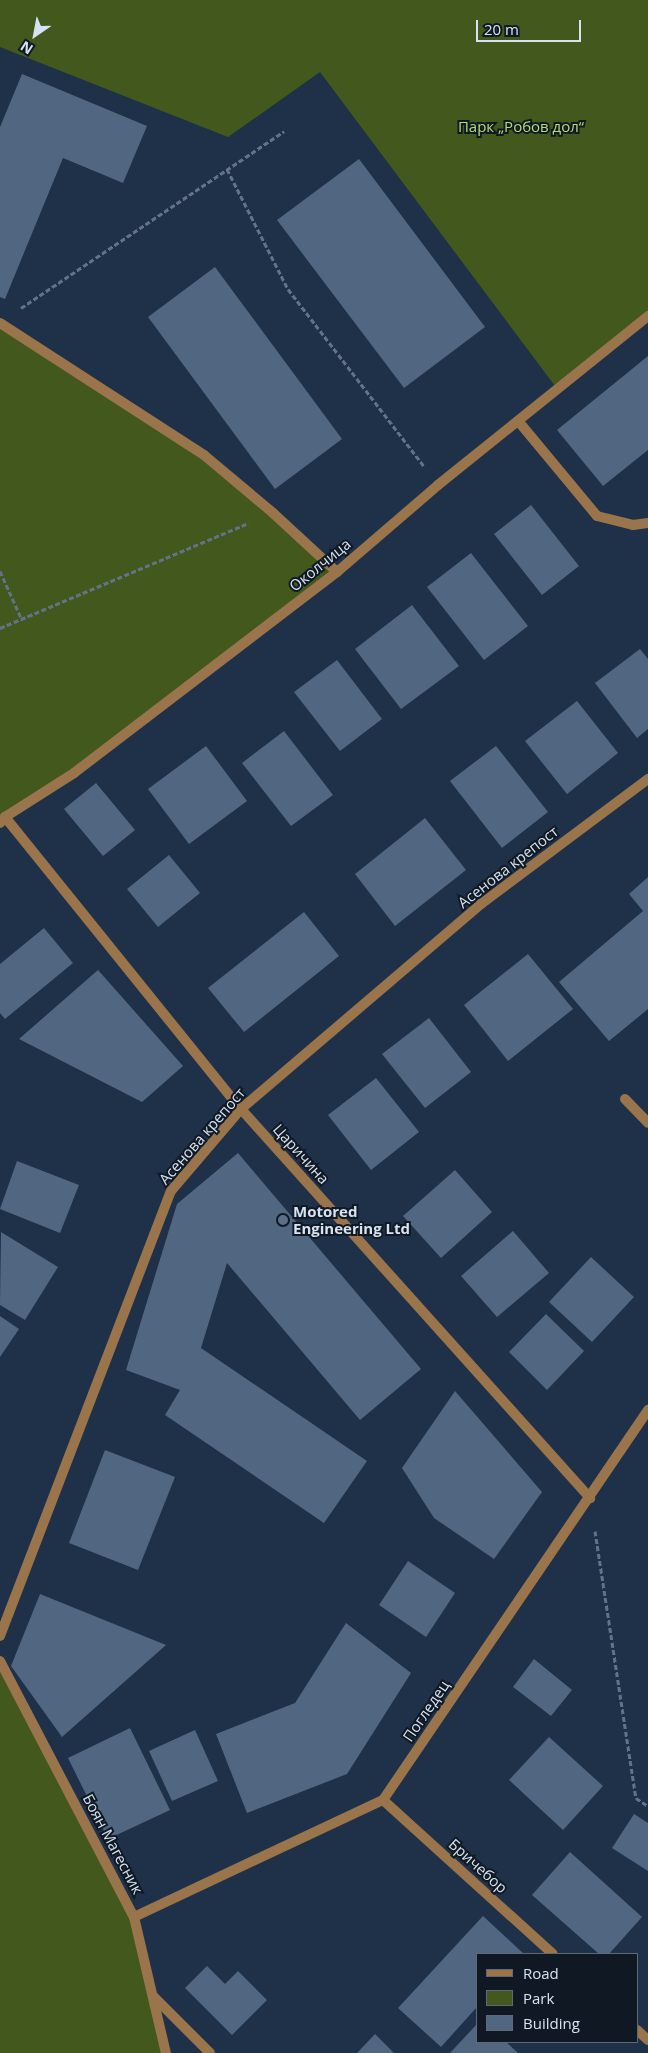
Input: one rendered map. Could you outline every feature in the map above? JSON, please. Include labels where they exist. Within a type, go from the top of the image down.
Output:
[{"type":"street","name":"Околчица","points":[[3,820],[74,773],[337,572],[438,485],[520,422],[648,316]]},
{"type":"street","points":[[0,323],[204,455],[273,512],[337,572]]},
{"type":"street","points":[[520,422],[597,516],[633,525],[648,523]]},
{"type":"street","name":"Асенова крепост","points":[[0,1636],[171,1191],[241,1109],[481,904],[648,779]]},
{"type":"street","name":"Царичина","points":[[3,820],[241,1109],[590,1498]]},
{"type":"street","points":[[625,1099],[648,1123]]},
{"type":"street","name":"Погледец","points":[[383,1800],[648,1410]]},
{"type":"street","name":"Боян Магесник","points":[[0,1661],[134,1917],[166,2053]]},
{"type":"street","points":[[134,1917],[383,1800]]},
{"type":"street","name":"Бричебор","points":[[383,1800],[552,1953]]},
{"type":"street","points":[[154,1996],[210,2053]]},
{"type":"street","points":[[638,2031],[648,2040]]},
{"type":"path","points":[[16,312],[284,131]]},
{"type":"path","points":[[227,169],[288,288],[438,485]]},
{"type":"path","points":[[0,628],[273,512]]},
{"type":"path","points":[[0,571],[22,620]]},
{"type":"path","points":[[590,1498],[636,1798],[648,1806]]},
{"type":"green space","name":"Парк „Робов дол“","points":[[0,0],[648,0],[648,316],[558,390],[320,72],[228,137],[0,47]]},
{"type":"green space","points":[[0,323],[204,455],[337,572],[0,823]]},
{"type":"green space","points":[[0,1661],[134,1917],[166,2053],[0,2053]]},
{"type":"building","points":[[22,74],[147,126],[123,183],[63,158],[5,299],[0,297],[0,127]]},
{"type":"building","points":[[359,159],[485,327],[404,388],[277,220]]},
{"type":"building","points":[[215,267],[342,439],[275,489],[148,317]]},
{"type":"building","points":[[648,356],[648,450],[603,486],[557,430]]},
{"type":"building","points":[[531,505],[579,566],[542,595],[494,534]]},
{"type":"building","points":[[471,553],[528,626],[484,660],[427,587]]},
{"type":"building","points":[[412,605],[459,666],[401,709],[355,649]]},
{"type":"building","points":[[640,649],[648,659],[648,729],[637,738],[595,683]]},
{"type":"building","points":[[337,660],[382,719],[340,751],[294,692]]},
{"type":"building","points":[[577,701],[618,753],[567,794],[525,741]]},
{"type":"building","points":[[284,731],[333,795],[291,826],[242,763]]},
{"type":"building","points":[[206,746],[247,801],[189,844],[148,789]]},
{"type":"building","points":[[496,746],[548,812],[502,848],[450,781]]},
{"type":"building","points":[[96,783],[135,830],[103,856],[64,809]]},
{"type":"building","points":[[425,818],[466,870],[395,926],[355,874]]},
{"type":"building","points":[[169,855],[200,893],[158,927],[127,889]]},
{"type":"building","points":[[648,877],[648,1009],[609,1041],[559,982],[643,911],[629,894]]},
{"type":"building","points":[[304,912],[339,956],[244,1032],[208,988]]},
{"type":"building","points":[[44,928],[73,963],[5,1019],[0,1013],[0,964]]},
{"type":"building","points":[[528,954],[573,1009],[508,1061],[464,1005]]},
{"type":"building","points":[[98,970],[183,1066],[142,1102],[19,1039]]},
{"type":"building","points":[[429,1018],[471,1072],[425,1108],[382,1054]]},
{"type":"building","points":[[376,1078],[419,1132],[371,1170],[328,1115]]},
{"type":"building","points":[[238,1153],[421,1369],[360,1420],[227,1263],[201,1348],[367,1461],[324,1523],[165,1415],[180,1390],[126,1370],[177,1204]]},
{"type":"building","points":[[17,1161],[79,1185],[60,1233],[0,1209]]},
{"type":"building","points":[[455,1170],[492,1212],[441,1258],[403,1216]]},
{"type":"building","points":[[513,1231],[549,1273],[497,1317],[461,1276]]},
{"type":"building","points":[[1,1232],[58,1267],[25,1320],[0,1305]]},
{"type":"building","points":[[591,1257],[634,1297],[592,1342],[549,1302]]},
{"type":"building","points":[[546,1314],[584,1351],[547,1390],[509,1352]]},
{"type":"building","points":[[0,1316],[19,1329],[0,1357]]},
{"type":"building","points":[[455,1391],[542,1492],[494,1559],[434,1518],[402,1468]]},
{"type":"building","points":[[105,1450],[175,1477],[138,1570],[69,1543]]},
{"type":"building","points":[[408,1561],[455,1593],[426,1637],[379,1605]]},
{"type":"building","points":[[40,1594],[166,1645],[62,1737],[11,1666]]},
{"type":"building","points":[[346,1623],[411,1673],[347,1774],[247,1813],[216,1734],[295,1703]]},
{"type":"building","points":[[534,1659],[572,1690],[551,1716],[513,1687]]},
{"type":"building","points":[[130,1728],[170,1810],[108,1839],[68,1758]]},
{"type":"building","points":[[195,1730],[218,1781],[172,1801],[149,1751]]},
{"type":"building","points":[[549,1737],[603,1786],[563,1830],[509,1780]]},
{"type":"building","points":[[634,1814],[648,1823],[648,1871],[612,1848]]},
{"type":"building","points":[[570,1852],[642,1917],[610,1953],[598,1953],[532,1895]]},
{"type":"building","points":[[483,1916],[523,1953],[476,1953],[476,2008],[441,2047],[398,2008]]},
{"type":"building","points":[[207,1966],[225,1984],[238,1971],[267,2000],[232,2035],[185,1988]]},
{"type":"building","points":[[476,2025],[476,2043],[507,2043],[518,2053],[450,2053]]},
{"type":"building","points":[[375,2034],[394,2053],[357,2053]]},
{"type":"place","name":"Motored Engineering Ltd","points":[[283,1220]]}]
